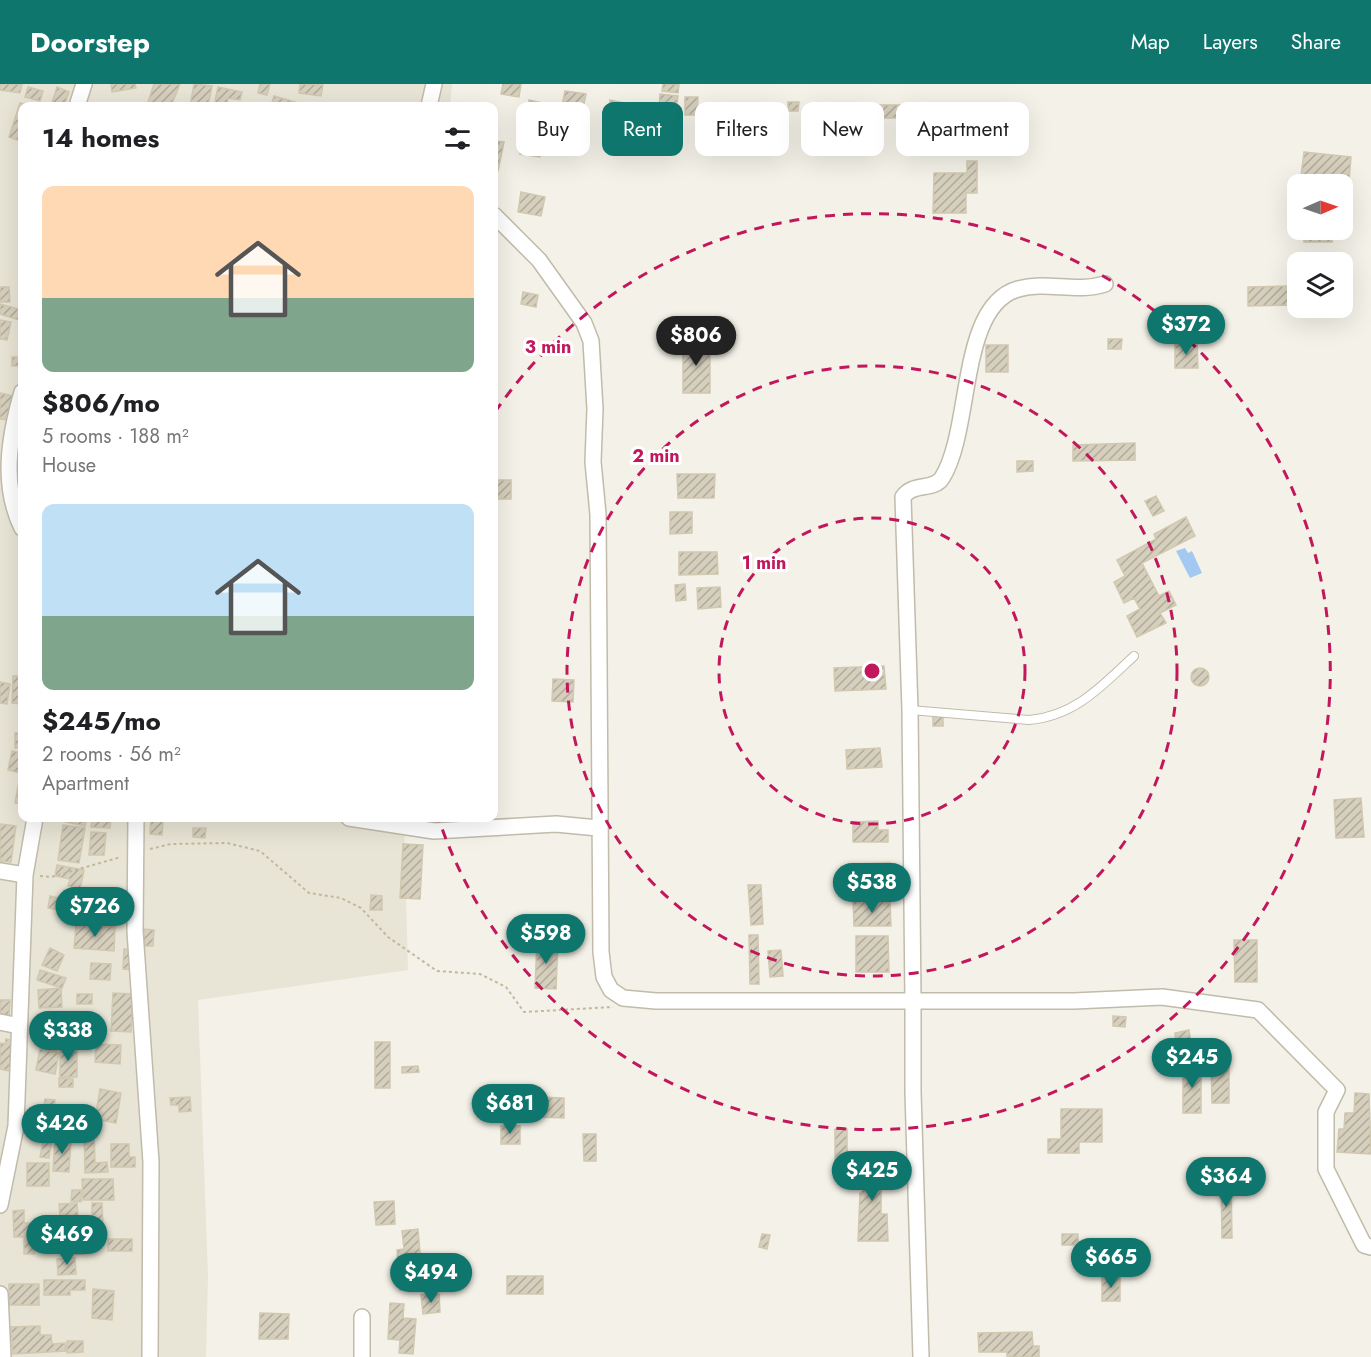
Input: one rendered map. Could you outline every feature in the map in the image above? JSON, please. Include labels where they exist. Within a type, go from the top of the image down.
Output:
[{"type":"street","points":[[77,102],[84,84]]},
{"type":"street","points":[[430,102],[434,84]]},
{"type":"street","points":[[498,219],[539,261],[584,323],[591,341],[595,409],[593,462],[598,514],[601,744],[598,828],[602,875],[601,952],[604,976],[611,990],[623,998],[656,1001],[1074,1001],[1162,998],[1258,1010],[1337,1090],[1326,1112],[1326,1169],[1364,1245],[1371,1247]]},
{"type":"street","points":[[921,1357],[913,1092],[910,710],[903,497],[911,488],[936,484],[942,478],[958,440],[971,362],[985,315],[996,302],[1016,290],[1037,286],[1090,289],[1105,284]]},
{"type":"street","points":[[18,408],[9,444],[9,480],[18,520]]},
{"type":"street","points":[[0,1205],[16,1126],[25,875],[34,822]]},
{"type":"street","points":[[136,822],[136,942],[151,1162],[150,1357]]},
{"type":"street","points":[[375,822],[434,831],[556,824],[598,828]]},
{"type":"street","points":[[0,871],[25,875]]},
{"type":"street","points":[[0,1022],[18,1026]]},
{"type":"street","points":[[0,1294],[3,1357]]},
{"type":"street","points":[[362,1317],[362,1357]]},
{"type":"lane","points":[[910,710],[1029,720],[1041,719],[1056,715],[1086,700],[1134,656]]},
{"type":"path","points":[[25,875],[51,877],[171,844],[227,843],[260,851],[309,893],[341,898],[362,908],[388,937],[436,970],[480,974],[506,987],[524,1012],[615,1007]]},
{"type":"shaded area","points":[[0,84],[452,84],[450,102],[18,102],[18,822],[404,822],[408,970],[198,1000],[208,1276],[206,1357],[0,1357]]},
{"type":"water","points":[[1185,548],[1188,553],[1192,551],[1202,573],[1190,578],[1176,551]]},
{"type":"building","points":[[0,84],[22,84],[20,93],[0,90]]},
{"type":"building","points":[[111,84],[135,84],[136,88],[112,92]]},
{"type":"building","points":[[154,84],[180,84],[173,102],[148,102]]},
{"type":"building","points":[[194,84],[212,86],[209,102],[191,102]]},
{"type":"building","points":[[260,84],[270,84],[267,95],[258,93]]},
{"type":"building","points":[[300,84],[323,85],[321,96],[299,93]]},
{"type":"building","points":[[503,84],[521,84],[519,97],[501,94]]},
{"type":"building","points":[[663,84],[679,84],[678,93],[662,91]]},
{"type":"building","points":[[28,87],[43,91],[40,101],[25,97]]},
{"type":"building","points":[[57,87],[69,92],[65,102],[52,102]]},
{"type":"building","points":[[218,87],[242,92],[240,100],[228,98],[228,102],[215,102]]},
{"type":"building","points":[[565,91],[586,94],[584,102],[563,102]]},
{"type":"building","points":[[660,94],[678,96],[677,102],[659,102]]},
{"type":"building","points":[[274,96],[295,102],[272,102]]},
{"type":"building","points":[[685,97],[698,97],[698,102],[695,102],[695,115],[685,115]]},
{"type":"building","points":[[789,102],[799,102],[798,111],[789,111]]},
{"type":"building","points":[[884,105],[896,105],[896,118],[884,118]]},
{"type":"building","points":[[18,109],[18,140],[9,137]]},
{"type":"building","points":[[498,141],[504,142],[498,171]]},
{"type":"building","points":[[1304,152],[1351,157],[1350,174],[1301,174]]},
{"type":"building","points":[[967,161],[977,161],[977,193],[966,193],[966,213],[933,213],[934,173],[967,173]]},
{"type":"building","points":[[521,192],[545,197],[541,216],[518,212]]},
{"type":"building","points":[[1304,240],[1332,240],[1332,242],[1304,242]]},
{"type":"building","points":[[1287,286],[1287,305],[1248,306],[1248,287]]},
{"type":"building","points":[[0,287],[9,287],[10,302],[0,302]]},
{"type":"building","points":[[523,292],[538,295],[536,307],[521,304]]},
{"type":"building","points":[[0,304],[18,309],[18,320],[0,314]]},
{"type":"building","points":[[0,320],[11,322],[7,340],[0,339]]},
{"type":"building","points":[[1108,339],[1122,339],[1121,349],[1108,349]]},
{"type":"building","points":[[683,341],[710,341],[710,393],[683,393]]},
{"type":"building","points":[[1175,343],[1197,343],[1198,368],[1175,368]]},
{"type":"building","points":[[986,345],[1008,345],[1008,372],[986,372]]},
{"type":"building","points":[[12,357],[18,357],[18,366],[12,366]]},
{"type":"building","points":[[0,393],[14,396],[9,420],[0,419]]},
{"type":"building","points":[[1135,443],[1135,460],[1073,461],[1073,445]]},
{"type":"building","points":[[1017,461],[1033,461],[1033,471],[1017,472]]},
{"type":"building","points":[[677,474],[715,474],[714,498],[678,498]]},
{"type":"building","points":[[498,480],[511,480],[511,499],[498,499]]},
{"type":"building","points":[[1156,496],[1164,511],[1153,516],[1145,501]]},
{"type":"building","points":[[670,512],[692,512],[692,533],[670,534]]},
{"type":"building","points":[[1186,517],[1195,536],[1142,563],[1159,596],[1169,591],[1176,605],[1160,613],[1166,623],[1137,637],[1127,616],[1140,609],[1134,598],[1124,603],[1114,582],[1125,576],[1117,560],[1156,539],[1154,534]]},
{"type":"building","points":[[679,552],[717,552],[718,574],[679,575]]},
{"type":"building","points":[[685,584],[686,600],[676,601],[675,585]]},
{"type":"building","points":[[720,587],[721,607],[698,609],[697,588]]},
{"type":"building","points":[[884,666],[886,689],[835,691],[834,668]]},
{"type":"building","points":[[1200,668],[1206,671],[1209,677],[1206,683],[1200,686],[1194,683],[1191,677],[1194,671]]},
{"type":"building","points":[[13,676],[18,676],[18,704],[12,703]]},
{"type":"building","points":[[553,679],[574,680],[573,702],[552,701]]},
{"type":"building","points":[[0,682],[10,684],[7,704],[0,703]]},
{"type":"building","points":[[933,716],[943,716],[943,726],[933,726]]},
{"type":"building","points":[[15,733],[18,733],[18,748],[15,748]]},
{"type":"building","points":[[880,748],[882,767],[847,769],[846,750]]},
{"type":"building","points":[[12,751],[18,752],[18,772],[8,770]]},
{"type":"building","points":[[18,786],[18,803],[15,803]]},
{"type":"building","points":[[1361,798],[1364,837],[1336,838],[1334,800]]},
{"type":"building","points":[[878,821],[878,830],[888,830],[888,842],[853,842],[853,822]]},
{"type":"building","points":[[66,822],[86,822],[85,826]]},
{"type":"building","points":[[92,822],[111,822],[110,828],[91,827]]},
{"type":"building","points":[[151,822],[163,822],[162,835],[150,834]]},
{"type":"building","points":[[0,824],[16,826],[11,862],[0,861]]},
{"type":"building","points":[[63,825],[85,828],[79,863],[58,860]]},
{"type":"building","points":[[193,828],[206,828],[205,838],[193,837]]},
{"type":"building","points":[[91,832],[106,833],[104,855],[89,855]]},
{"type":"building","points":[[403,844],[423,845],[420,899],[400,898]]},
{"type":"building","points":[[890,863],[890,887],[854,887],[854,864]]},
{"type":"building","points":[[57,865],[84,870],[80,889],[68,886],[70,879],[55,876]]},
{"type":"building","points":[[748,885],[761,885],[763,924],[751,925]]},
{"type":"building","points":[[371,895],[382,896],[382,910],[370,910]]},
{"type":"building","points":[[50,896],[71,901],[69,912],[48,908]]},
{"type":"building","points":[[79,900],[94,901],[93,913],[78,912]]},
{"type":"building","points":[[853,901],[890,901],[891,926],[854,926]]},
{"type":"building","points":[[76,925],[115,927],[114,951],[74,948]]},
{"type":"building","points":[[143,929],[154,930],[153,946],[142,946]]},
{"type":"building","points":[[749,935],[758,935],[759,984],[750,984]]},
{"type":"building","points":[[856,936],[888,936],[889,972],[856,972]]},
{"type":"building","points":[[1234,940],[1257,940],[1257,982],[1235,982]]},
{"type":"building","points":[[537,941],[558,942],[556,989],[535,988]]},
{"type":"building","points":[[50,948],[64,955],[57,971],[42,965]]},
{"type":"building","points":[[124,949],[139,950],[138,970],[123,969]]},
{"type":"building","points":[[781,950],[783,976],[770,977],[768,951]]},
{"type":"building","points":[[91,963],[111,964],[110,980],[90,979]]},
{"type":"building","points":[[40,970],[66,978],[62,988],[37,980]]},
{"type":"building","points":[[61,988],[62,1007],[39,1008],[38,990]]},
{"type":"building","points":[[113,993],[133,994],[131,1032],[111,1031]]},
{"type":"building","points":[[77,994],[92,994],[92,1004],[77,1004]]},
{"type":"building","points":[[0,1000],[10,1000],[9,1016],[0,1016]]},
{"type":"building","points":[[1113,1016],[1126,1017],[1125,1027],[1113,1026]]},
{"type":"building","points":[[1189,1030],[1193,1056],[1178,1058],[1175,1033]]},
{"type":"building","points":[[6,1039],[16,1041],[10,1071],[0,1069],[0,1043],[5,1044]]},
{"type":"building","points":[[44,1039],[59,1042],[57,1051],[42,1048]]},
{"type":"building","points":[[375,1042],[390,1042],[390,1088],[375,1088]]},
{"type":"building","points":[[96,1044],[121,1045],[120,1064],[95,1062]]},
{"type":"building","points":[[60,1046],[77,1046],[77,1077],[60,1077]]},
{"type":"building","points":[[40,1049],[59,1053],[55,1074],[36,1070]]},
{"type":"building","points":[[1211,1063],[1229,1063],[1229,1103],[1212,1103]]},
{"type":"building","points":[[1183,1065],[1201,1065],[1201,1113],[1183,1113]]},
{"type":"building","points":[[418,1066],[419,1072],[402,1073],[402,1067]]},
{"type":"building","points":[[59,1078],[73,1079],[73,1087],[59,1087]]},
{"type":"building","points":[[100,1089],[121,1093],[116,1123],[95,1119]]},
{"type":"building","points":[[1355,1093],[1369,1094],[1371,1154],[1337,1152],[1339,1129],[1344,1129],[1345,1113],[1354,1113]]},
{"type":"building","points":[[190,1097],[191,1111],[179,1112],[179,1105],[171,1105],[170,1098]]},
{"type":"building","points":[[538,1097],[564,1098],[564,1118],[538,1117]]},
{"type":"building","points":[[45,1099],[55,1100],[52,1120],[42,1118]]},
{"type":"building","points":[[1061,1109],[1102,1109],[1102,1142],[1079,1142],[1079,1153],[1048,1153],[1048,1139],[1061,1139]]},
{"type":"building","points":[[501,1126],[520,1126],[520,1144],[501,1144]]},
{"type":"building","points":[[835,1129],[847,1129],[847,1166],[835,1166]]},
{"type":"building","points":[[84,1130],[94,1130],[95,1163],[107,1162],[108,1172],[85,1173]]},
{"type":"building","points":[[583,1134],[596,1134],[596,1161],[584,1161]]},
{"type":"building","points":[[44,1137],[52,1138],[49,1158],[40,1157]]},
{"type":"building","points":[[55,1137],[71,1139],[69,1172],[53,1171]]},
{"type":"building","points":[[111,1144],[129,1144],[129,1157],[135,1157],[135,1167],[111,1167]]},
{"type":"building","points":[[886,1161],[886,1188],[881,1188],[881,1214],[887,1214],[888,1241],[858,1241],[862,1174],[857,1174],[857,1162]]},
{"type":"building","points":[[27,1163],[49,1163],[49,1186],[27,1186]]},
{"type":"building","points":[[1221,1177],[1231,1177],[1232,1238],[1222,1238]]},
{"type":"building","points":[[82,1179],[113,1179],[114,1200],[83,1200]]},
{"type":"building","points":[[72,1190],[81,1190],[81,1202],[71,1201]]},
{"type":"building","points":[[394,1201],[395,1224],[376,1225],[374,1202]]},
{"type":"building","points":[[77,1203],[78,1216],[60,1217],[59,1204]]},
{"type":"building","points":[[92,1203],[102,1203],[103,1225],[92,1225]]},
{"type":"building","points":[[24,1210],[24,1223],[34,1223],[34,1237],[14,1237],[13,1211]]},
{"type":"building","points":[[418,1229],[423,1288],[400,1290],[397,1250],[404,1249],[402,1231]]},
{"type":"building","points":[[762,1234],[770,1235],[767,1249],[759,1247]]},
{"type":"building","points":[[1062,1234],[1078,1234],[1078,1245],[1062,1245]]},
{"type":"building","points":[[58,1238],[76,1239],[75,1250],[57,1248]]},
{"type":"building","points":[[24,1239],[34,1239],[34,1254],[24,1254]]},
{"type":"building","points":[[108,1239],[132,1239],[132,1251],[108,1251]]},
{"type":"building","points":[[77,1240],[85,1241],[84,1254],[76,1254]]},
{"type":"building","points":[[1103,1255],[1118,1255],[1118,1268],[1103,1269]]},
{"type":"building","points":[[75,1258],[76,1274],[58,1275],[57,1259]]},
{"type":"building","points":[[507,1276],[543,1276],[543,1294],[507,1294]]},
{"type":"building","points":[[1120,1276],[1120,1301],[1102,1301],[1102,1277]]},
{"type":"building","points":[[44,1280],[85,1280],[85,1290],[70,1290],[70,1295],[44,1295]]},
{"type":"building","points":[[9,1284],[39,1284],[39,1305],[9,1305]]},
{"type":"building","points":[[93,1289],[114,1291],[112,1320],[92,1318]]},
{"type":"building","points":[[439,1294],[440,1312],[423,1314],[421,1295]]},
{"type":"building","points":[[390,1303],[404,1304],[403,1318],[416,1319],[413,1354],[399,1353],[400,1340],[388,1339]]},
{"type":"building","points":[[260,1313],[289,1314],[288,1339],[259,1339]]},
{"type":"building","points":[[40,1326],[40,1335],[51,1335],[52,1344],[65,1343],[66,1351],[13,1354],[11,1327]]},
{"type":"building","points":[[1032,1332],[1033,1346],[1039,1346],[1039,1357],[1007,1357],[1007,1352],[979,1352],[978,1333]]},
{"type":"building","points":[[67,1341],[83,1341],[83,1352],[67,1353]]}]
